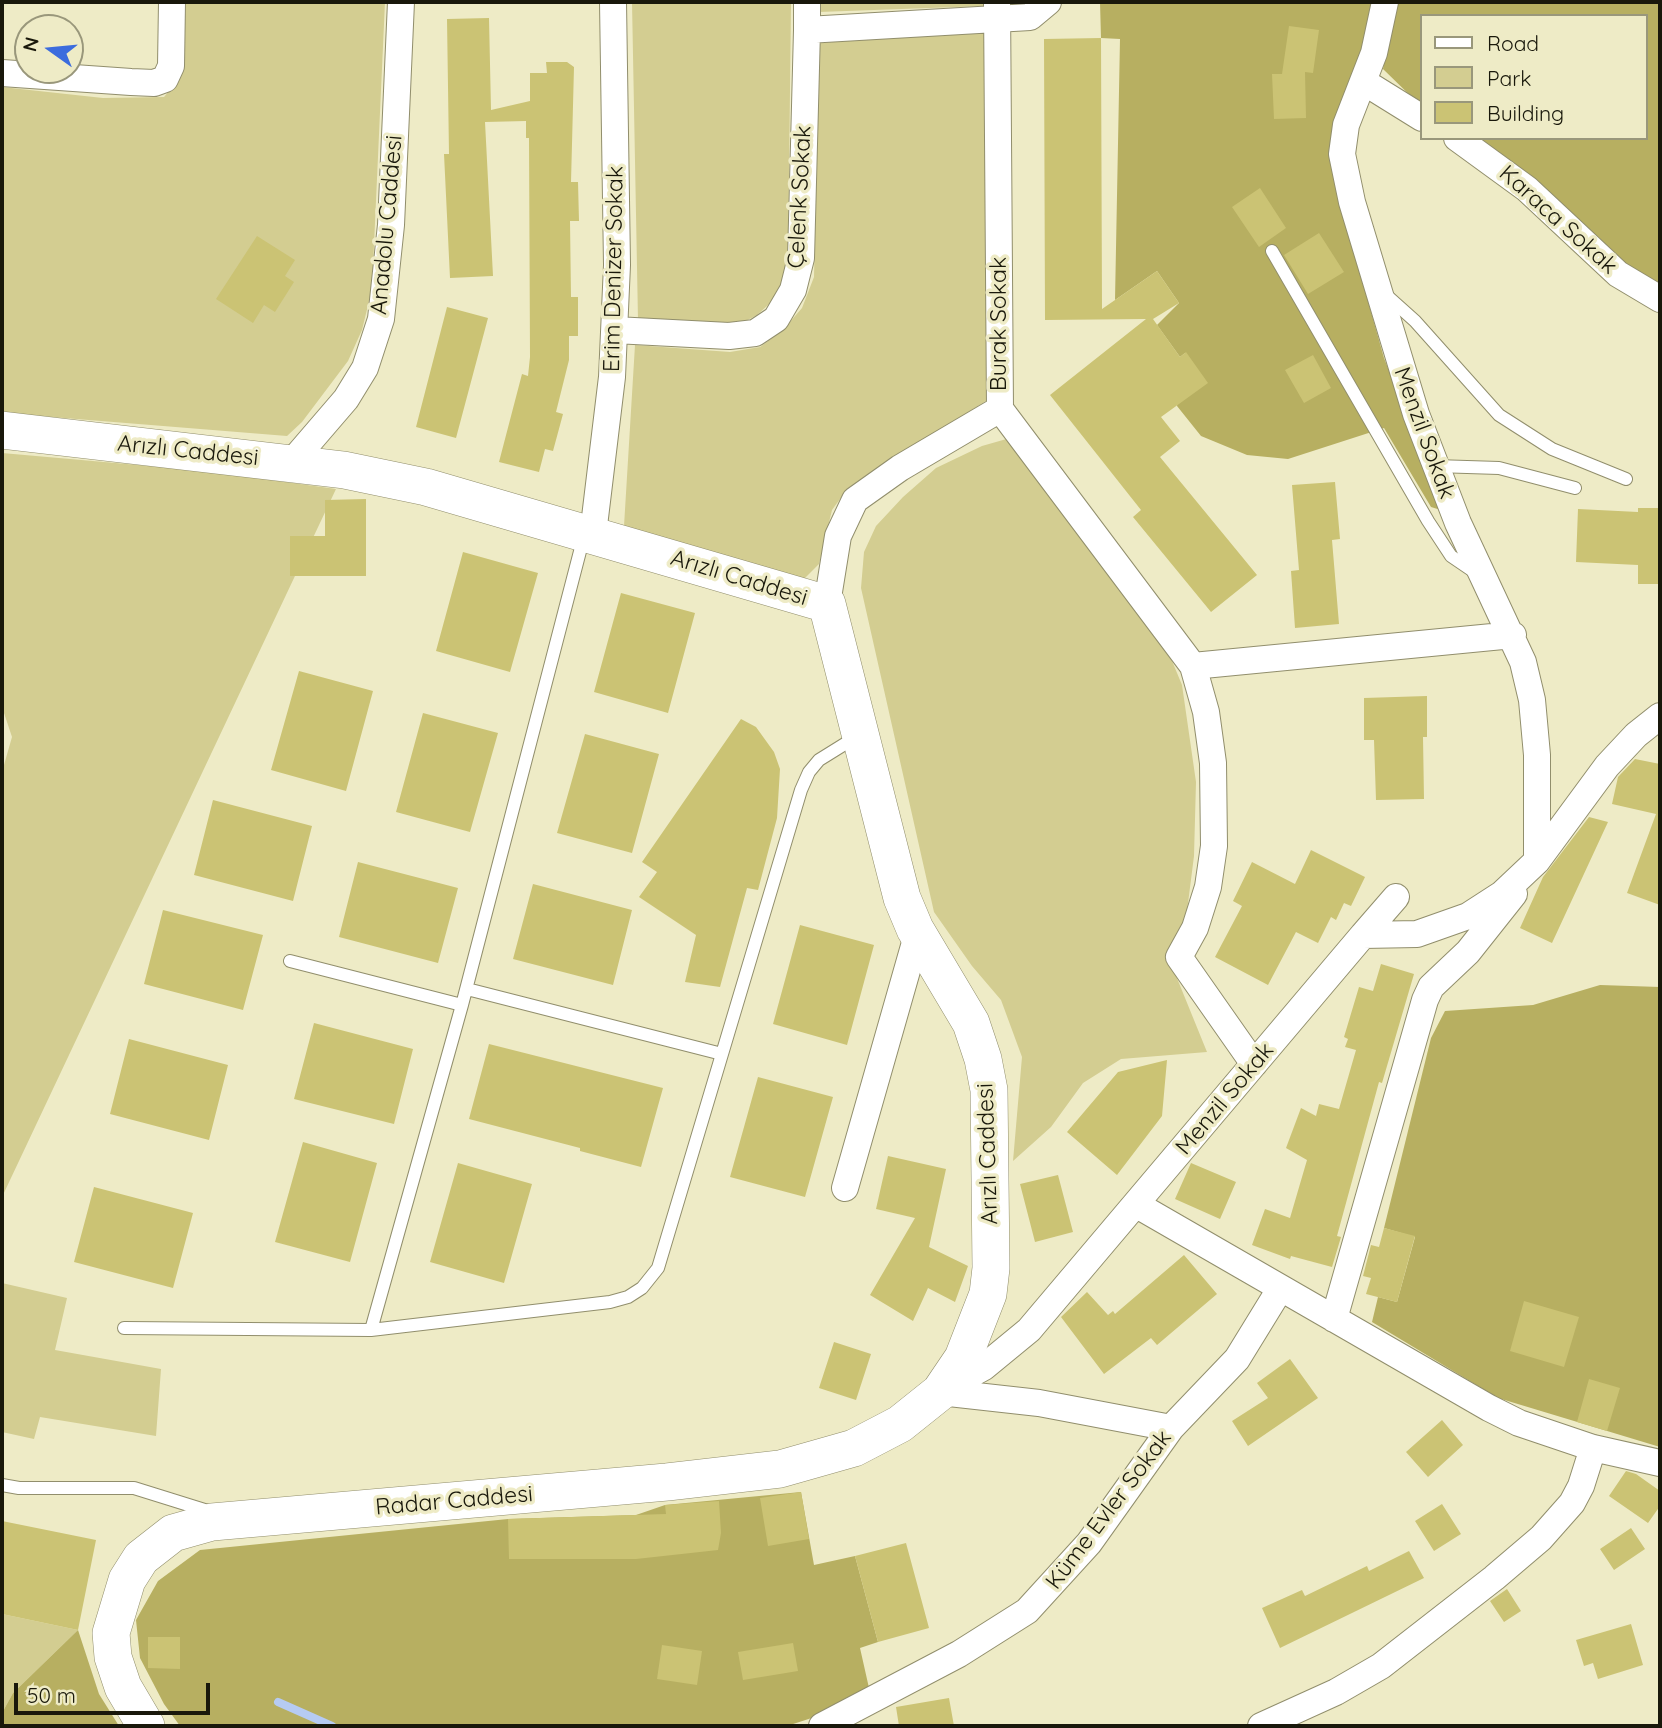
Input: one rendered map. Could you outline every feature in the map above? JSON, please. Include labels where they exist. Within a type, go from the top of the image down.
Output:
[{"type":"street","points":[[2,73],[154,83],[165,79],[171,66],[172,2]]},
{"type":"street","name":"Anadolu Caddesi","points":[[291,463],[346,399],[365,368],[381,318],[391,225],[401,2]]},
{"type":"street","name":"Erim Denizer Sokak","points":[[589,533],[605,443],[615,330],[617,265],[613,2]]},
{"type":"street","name":"Çelenk Sokak","points":[[615,330],[729,336],[755,333],[776,320],[793,290],[801,258],[807,2]]},
{"type":"street","points":[[807,30],[997,10],[1030,17],[1048,2]]},
{"type":"street","name":"Menzil Sokak","points":[[1385,2],[1364,82],[1346,125],[1342,154],[1352,202],[1399,363],[1435,466],[1513,635],[1532,700],[1537,755],[1537,861]]},
{"type":"street","name":"Burak Sokak","points":[[827,604],[838,536],[855,500],[900,468],[1000,409],[997,10]]},
{"type":"street","points":[[1364,82],[1420,117]]},
{"type":"street","name":"Karaca Sokak","points":[[1460,140],[1527,189],[1618,274],[1660,299]]},
{"type":"street","points":[[1000,409],[1193,666],[1206,712],[1213,763],[1214,846],[1208,887],[1195,928],[1179,957],[1254,1064]]},
{"type":"street","name":"Arızlı Caddesi","points":[[2,430],[291,463],[426,488],[827,604],[890,862],[918,932],[971,1023],[983,1059],[989,1090],[991,1268],[988,1294],[963,1358],[940,1392]]},
{"type":"street","points":[[1193,666],[1513,635]]},
{"type":"street","points":[[1334,1319],[1413,1040],[1431,987],[1489,927],[1607,766],[1636,735],[1660,716]]},
{"type":"street","points":[[1363,935],[1417,934],[1468,916],[1502,894],[1537,861]]},
{"type":"street","name":"Menzil Sokak","points":[[940,1392],[984,1367],[1029,1330],[1396,897]]},
{"type":"street","points":[[845,1188],[918,932]]},
{"type":"street","points":[[1137,1205],[1519,1423],[1594,1448],[1660,1463]]},
{"type":"street","name":"Küme Evler Sokak","points":[[822,1726],[959,1654],[1027,1611],[1089,1543],[1171,1428],[1237,1359],[1280,1289]]},
{"type":"street","points":[[940,1392],[1039,1403],[1171,1428]]},
{"type":"street","name":"Radar Caddesi","points":[[146,1726],[123,1687],[113,1657],[111,1633],[127,1580],[141,1559],[173,1533],[190,1526],[232,1520],[667,1482],[780,1469],[854,1448],[900,1424],[940,1392]]},
{"type":"street","points":[[1261,1726],[1336,1692],[1381,1666],[1494,1578],[1541,1538],[1572,1503],[1594,1448]]},
{"type":"lane","points":[[1272,251],[1428,521],[1451,556],[1484,577]]},
{"type":"lane","points":[[1376,286],[1415,321],[1499,415],[1552,449],[1626,479]]},
{"type":"lane","points":[[1435,466],[1499,468],[1575,488]]},
{"type":"lane","points":[[371,1330],[467,989],[589,533]]},
{"type":"lane","points":[[124,1328],[371,1330],[610,1302],[628,1297],[642,1287],[657,1268],[809,772],[837,746],[860,735]]},
{"type":"lane","points":[[290,961],[462,1005]]},
{"type":"lane","points":[[467,989],[722,1054]]},
{"type":"lane","points":[[2,1485],[19,1488],[134,1488],[163,1494],[232,1520]]},
{"type":"green space","points":[[186,2],[385,2],[372,289],[362,330],[348,361],[302,422],[287,436],[2,413],[2,87],[103,98],[164,97],[174,85],[182,61]]},
{"type":"green space","points":[[632,2],[791,2],[788,268],[777,297],[757,315],[738,325],[638,320]]},
{"type":"green space","points":[[819,2],[984,2],[984,6],[819,12]]},
{"type":"green space","points":[[987,31],[989,399],[848,488],[832,510],[819,564],[803,580],[624,526],[635,345],[730,352],[760,347],[782,331],[802,308],[814,277],[819,43]]},
{"type":"green space","points":[[1010,438],[1170,656],[1182,685],[1196,782],[1194,856],[1187,911],[1170,961],[1207,1052],[1121,1059],[1083,1083],[1051,1127],[1013,1161],[1022,1057],[1001,1000],[972,966],[934,912],[861,588],[864,552],[876,526],[903,497],[936,468],[982,446]]},
{"type":"green space","points":[[2,453],[206,471],[336,489],[2,1197],[2,772],[12,737],[2,707]]},
{"type":"green space","points":[[2,1283],[67,1298],[55,1350],[161,1369],[156,1436],[40,1417],[34,1439],[2,1432]]},
{"type":"green space","points":[[2,1614],[78,1630],[13,1693],[2,1713]]},
{"type":"shaded area","points":[[1100,2],[1372,2],[1364,41],[1336,122],[1335,184],[1384,358],[1444,511],[1431,507],[1384,428],[1288,459],[1247,455],[1201,436],[1177,406],[1185,353],[1180,357],[1157,325],[1179,303],[1157,271],[1115,300],[1120,39],[1101,38]]},
{"type":"shaded area","points":[[1395,2],[1660,2],[1660,284],[1629,269],[1478,140],[1648,140],[1648,14],[1420,14],[1420,105],[1383,69]]},
{"type":"shaded area","points":[[1600,985],[1660,987],[1660,1447],[1498,1398],[1372,1322],[1378,1297],[1397,1302],[1415,1237],[1384,1228],[1431,1038],[1445,1011],[1533,1005]]},
{"type":"shaded area","points":[[801,1492],[814,1565],[855,1556],[878,1642],[860,1648],[869,1688],[827,1713],[787,1726],[180,1726],[164,1704],[140,1658],[136,1620],[158,1581],[200,1550],[508,1519],[636,1515],[665,1505]]},
{"type":"shaded area","points":[[78,1630],[99,1694],[119,1726],[2,1726],[2,1713],[13,1693]]},
{"type":"building","points":[[489,18],[491,110],[530,101],[530,73],[547,73],[546,62],[567,62],[574,67],[571,182],[578,182],[579,221],[570,221],[571,297],[578,297],[578,336],[569,336],[569,360],[556,412],[563,414],[553,451],[545,449],[539,472],[499,462],[522,374],[528,376],[530,357],[529,138],[526,138],[526,121],[485,122],[493,276],[450,278],[444,154],[449,154],[447,19]]},
{"type":"building","points":[[1289,26],[1319,30],[1313,73],[1305,72],[1306,118],[1274,119],[1272,74],[1282,74]]},
{"type":"building","points":[[1101,38],[1102,309],[1157,271],[1179,303],[1153,319],[1180,357],[1186,352],[1208,383],[1161,417],[1180,441],[1160,457],[1257,575],[1211,612],[1133,517],[1141,510],[1050,395],[1146,319],[1045,320],[1044,39]]},
{"type":"building","points":[[1260,188],[1286,228],[1259,247],[1232,207]]},
{"type":"building","points":[[1319,233],[1344,272],[1308,294],[1284,255]]},
{"type":"building","points":[[257,236],[295,260],[285,276],[294,282],[275,312],[264,305],[253,323],[216,299]]},
{"type":"building","points":[[447,307],[488,318],[456,438],[416,427]]},
{"type":"building","points":[[1313,355],[1331,388],[1304,403],[1285,370]]},
{"type":"building","points":[[1335,482],[1340,539],[1332,540],[1339,624],[1295,628],[1291,571],[1299,570],[1292,485]]},
{"type":"building","points":[[366,499],[366,576],[290,576],[290,536],[325,536],[325,500]]},
{"type":"building","points":[[1638,508],[1660,508],[1660,584],[1638,584],[1638,565],[1576,562],[1578,509],[1638,512]]},
{"type":"building","points":[[463,552],[538,573],[510,672],[436,651]]},
{"type":"building","points":[[621,593],[695,613],[668,713],[594,692]]},
{"type":"building","points":[[299,671],[373,691],[346,791],[271,770]]},
{"type":"building","points":[[1427,696],[1427,737],[1423,737],[1424,799],[1376,800],[1374,740],[1364,740],[1364,698]]},
{"type":"building","points":[[423,713],[498,733],[470,832],[396,812]]},
{"type":"building","points":[[741,719],[756,727],[774,752],[780,769],[777,818],[758,890],[747,888],[720,987],[685,982],[696,935],[639,897],[657,872],[642,862]]},
{"type":"building","points":[[585,734],[659,754],[632,853],[557,833]]},
{"type":"building","points":[[1635,759],[1660,764],[1660,905],[1627,893],[1656,814],[1612,804],[1618,777]]},
{"type":"building","points":[[213,800],[312,826],[293,901],[194,875]]},
{"type":"building","points":[[1589,817],[1608,822],[1552,943],[1520,928],[1543,877]]},
{"type":"building","points":[[1311,850],[1365,877],[1351,906],[1344,903],[1336,920],[1331,917],[1318,943],[1296,932],[1268,985],[1215,957],[1242,906],[1233,901],[1252,862],[1295,884]]},
{"type":"building","points":[[358,862],[458,888],[438,963],[339,937]]},
{"type":"building","points":[[533,884],[632,910],[613,985],[513,959]]},
{"type":"building","points":[[163,910],[263,935],[243,1010],[144,984]]},
{"type":"building","points":[[800,925],[874,945],[847,1045],[773,1024]]},
{"type":"building","points":[[1381,964],[1414,974],[1382,1083],[1379,1082],[1337,1236],[1341,1237],[1332,1267],[1291,1256],[1290,1259],[1252,1245],[1265,1209],[1290,1218],[1307,1160],[1286,1148],[1301,1108],[1316,1116],[1319,1104],[1339,1109],[1356,1050],[1345,1047],[1348,1039],[1344,1037],[1359,987],[1373,991]]},
{"type":"building","points":[[314,1023],[413,1049],[394,1124],[294,1099]]},
{"type":"building","points":[[129,1039],[228,1065],[209,1140],[110,1114]]},
{"type":"building","points":[[489,1044],[663,1088],[641,1167],[469,1119]]},
{"type":"building","points":[[1167,1060],[1162,1116],[1117,1175],[1067,1132],[1118,1072]]},
{"type":"building","points":[[758,1077],[833,1097],[805,1197],[730,1177]]},
{"type":"building","points":[[303,1142],[377,1163],[350,1262],[275,1242]]},
{"type":"building","points":[[888,1156],[946,1169],[929,1247],[968,1266],[955,1302],[928,1288],[913,1321],[870,1295],[915,1218],[876,1209]]},
{"type":"building","points":[[458,1163],[532,1184],[504,1283],[430,1262]]},
{"type":"building","points":[[1191,1163],[1236,1182],[1220,1219],[1175,1199]]},
{"type":"building","points":[[1058,1175],[1073,1232],[1035,1242],[1020,1184]]},
{"type":"building","points":[[94,1187],[193,1213],[173,1288],[74,1262]]},
{"type":"building","points":[[1384,1228],[1415,1236],[1397,1302],[1366,1294],[1371,1278],[1363,1276],[1371,1245],[1379,1247]]},
{"type":"building","points":[[1184,1255],[1217,1294],[1157,1345],[1151,1338],[1104,1374],[1061,1317],[1087,1292],[1108,1315],[1113,1311],[1115,1314]]},
{"type":"building","points":[[1524,1301],[1579,1317],[1564,1367],[1510,1351]]},
{"type":"building","points":[[834,1342],[871,1354],[856,1400],[819,1388]]},
{"type":"building","points":[[1290,1359],[1318,1398],[1248,1446],[1232,1421],[1268,1398],[1257,1383]]},
{"type":"building","points":[[1589,1379],[1620,1388],[1607,1431],[1577,1422]]},
{"type":"building","points":[[1442,1420],[1463,1445],[1428,1477],[1406,1452]]},
{"type":"building","points":[[1626,1471],[1636,1474],[1660,1491],[1660,1506],[1648,1523],[1609,1496]]},
{"type":"building","points":[[801,1492],[809,1539],[768,1546],[760,1498]]},
{"type":"building","points":[[719,1501],[721,1533],[718,1550],[636,1559],[509,1559],[508,1519],[666,1514],[665,1505]]},
{"type":"building","points":[[1442,1504],[1461,1534],[1434,1551],[1415,1521]]},
{"type":"building","points":[[2,1521],[96,1540],[78,1630],[2,1614]]},
{"type":"building","points":[[1631,1528],[1645,1549],[1614,1570],[1600,1549]]},
{"type":"building","points":[[906,1543],[929,1628],[878,1642],[855,1556]]},
{"type":"building","points":[[1409,1551],[1424,1578],[1280,1648],[1262,1608],[1302,1590],[1305,1596],[1367,1566],[1369,1571]]},
{"type":"building","points":[[1507,1589],[1521,1611],[1504,1622],[1490,1601]]},
{"type":"building","points":[[1631,1624],[1643,1665],[1598,1679],[1593,1663],[1584,1666],[1576,1640]]},
{"type":"building","points":[[148,1637],[180,1637],[180,1669],[148,1668]]},
{"type":"building","points":[[793,1643],[798,1671],[743,1680],[738,1652]]},
{"type":"building","points":[[662,1645],[702,1651],[697,1685],[657,1679]]},
{"type":"building","points":[[949,1698],[954,1726],[899,1726],[896,1707]]},
{"type":"waterway","points":[[278,1702],[332,1726]]}]
